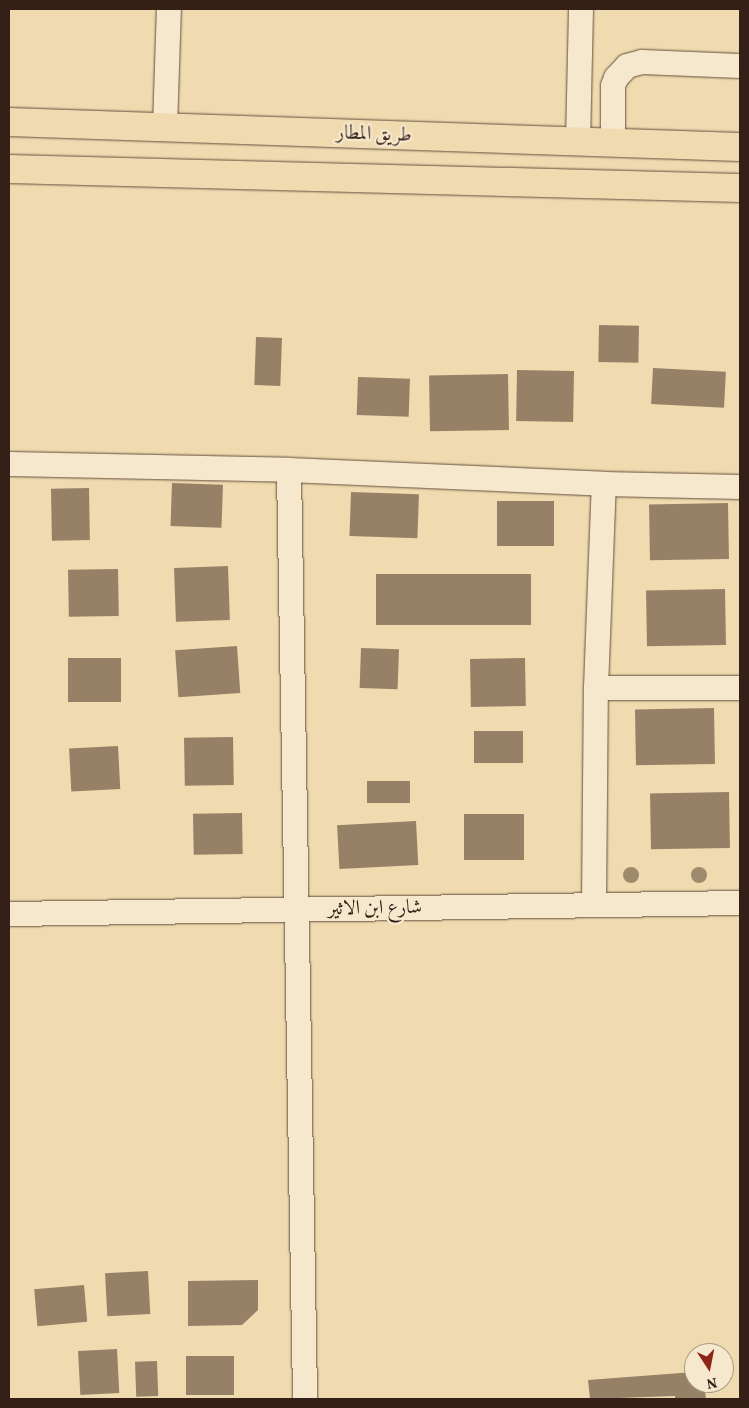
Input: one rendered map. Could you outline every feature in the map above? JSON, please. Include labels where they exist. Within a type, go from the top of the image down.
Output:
[{"type":"highway","name":"طريق المطار","points":[[9,122],[740,147]]},
{"type":"highway","points":[[9,169],[740,188]]},
{"type":"street","points":[[165,127],[169,9]]},
{"type":"street","points":[[578,142],[580,9]]},
{"type":"street","points":[[613,143],[613,86],[616,78],[627,66],[642,62],[740,66]]},
{"type":"street","points":[[9,464],[289,470],[604,484],[740,487]]},
{"type":"street","points":[[289,470],[305,1399]]},
{"type":"street","points":[[594,905],[596,688],[604,484]]},
{"type":"street","points":[[596,688],[740,688]]},
{"type":"street","name":"شارع ابن الاثير","points":[[9,914],[740,903]]},
{"type":"building","points":[[599,325],[639,326],[638,363],[598,362]]},
{"type":"building","points":[[256,337],[282,338],[280,386],[254,385]]},
{"type":"building","points":[[653,368],[726,372],[724,408],[651,404]]},
{"type":"building","points":[[517,370],[574,371],[573,422],[516,421]]},
{"type":"building","points":[[508,374],[509,430],[430,431],[429,375]]},
{"type":"building","points":[[358,377],[410,379],[409,417],[357,415]]},
{"type":"building","points":[[172,483],[223,485],[221,528],[170,526]]},
{"type":"building","points":[[89,488],[90,540],[52,541],[51,489]]},
{"type":"building","points":[[351,492],[419,494],[417,538],[349,536]]},
{"type":"building","points":[[497,501],[554,501],[554,546],[497,546]]},
{"type":"building","points":[[728,503],[729,559],[650,560],[649,504]]},
{"type":"building","points":[[228,566],[230,620],[176,622],[174,568]]},
{"type":"building","points":[[118,569],[119,616],[69,617],[68,570]]},
{"type":"building","points":[[376,574],[531,574],[531,625],[376,625]]},
{"type":"building","points":[[725,589],[726,645],[647,646],[646,590]]},
{"type":"building","points":[[237,646],[240,693],[178,697],[175,650]]},
{"type":"building","points":[[361,648],[399,649],[398,689],[360,688]]},
{"type":"building","points":[[68,658],[121,658],[121,702],[68,702]]},
{"type":"building","points":[[525,658],[526,706],[471,707],[470,659]]},
{"type":"building","points":[[714,708],[715,764],[636,765],[635,709]]},
{"type":"building","points":[[474,731],[523,731],[523,763],[474,763]]},
{"type":"building","points":[[233,737],[234,785],[185,786],[184,738]]},
{"type":"building","points":[[118,746],[120,789],[71,792],[69,749]]},
{"type":"building","points":[[367,781],[410,781],[410,803],[367,803]]},
{"type":"building","points":[[729,792],[730,848],[651,849],[650,793]]},
{"type":"building","points":[[242,813],[243,854],[194,855],[193,814]]},
{"type":"building","points":[[464,814],[524,814],[524,860],[464,860]]},
{"type":"building","points":[[416,821],[418,865],[339,869],[337,825]]},
{"type":"building","points":[[148,1271],[150,1314],[107,1316],[105,1273]]},
{"type":"building","points":[[258,1280],[258,1310],[242,1325],[188,1326],[188,1281]]},
{"type":"building","points":[[84,1285],[87,1322],[37,1326],[34,1289]]},
{"type":"building","points":[[117,1349],[119,1393],[80,1395],[78,1351]]},
{"type":"building","points":[[186,1356],[234,1356],[234,1395],[186,1395]]},
{"type":"building","points":[[157,1361],[158,1396],[136,1397],[135,1362]]},
{"type":"building","points":[[684,1373],[684,1393],[705,1393],[706,1399],[675,1399],[675,1396],[590,1399],[588,1380]]}]
